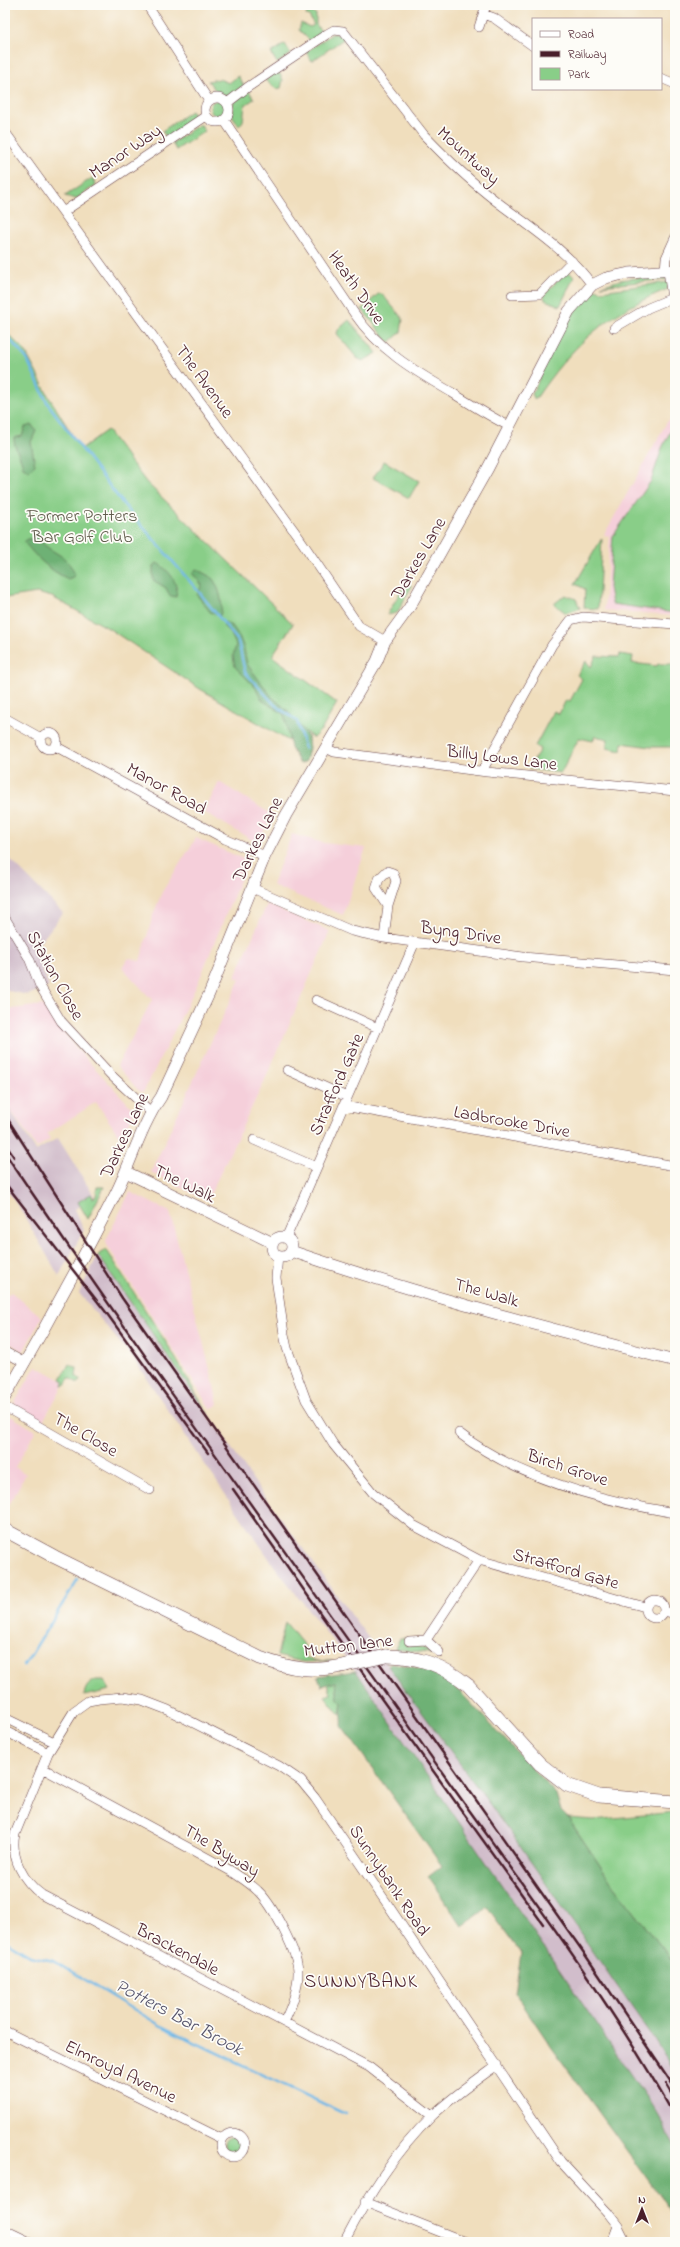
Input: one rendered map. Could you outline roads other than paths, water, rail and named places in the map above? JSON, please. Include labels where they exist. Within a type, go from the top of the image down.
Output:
[{"type":"main road","name":"Mutton Lane","points":[[5,1530],[55,1558],[260,1658],[284,1667],[319,1670],[386,1656],[407,1657],[428,1661],[455,1675],[468,1685],[540,1764],[567,1785],[599,1796],[675,1802]]},
{"type":"street","points":[[147,5],[209,101]]},
{"type":"street","points":[[479,27],[486,5]]},
{"type":"street","points":[[483,14],[494,18],[532,45]]},
{"type":"street","name":"Mountway","points":[[227,104],[248,87],[327,34],[334,30],[343,31],[424,135],[438,150],[477,186],[545,236],[572,261],[592,285]]},
{"type":"street","points":[[662,78],[675,84]]},
{"type":"street","points":[[217,98],[227,104],[229,114],[224,120],[215,122],[206,116],[206,107],[209,101],[217,98]]},
{"type":"street","name":"Manor Way","points":[[63,212],[206,116]]},
{"type":"street","name":"Heath Drive","points":[[224,120],[354,313],[372,337],[396,359],[414,371],[509,426]]},
{"type":"street","name":"The Avenue","points":[[5,132],[300,539],[359,626],[385,641]]},
{"type":"street","points":[[614,328],[648,308],[673,301],[666,258],[675,238]]},
{"type":"street","points":[[512,295],[540,294],[572,261]]},
{"type":"street","points":[[592,285],[615,275],[669,270]]},
{"type":"street","name":"Darkes Lane","points":[[5,1397],[53,1314],[126,1172],[151,1112],[161,1097],[209,994],[265,856],[377,661],[385,641],[409,608],[509,426],[569,312],[592,285]]},
{"type":"street","points":[[482,771],[552,645],[571,620],[583,617],[675,624]]},
{"type":"street","name":"Manor Road","points":[[5,718],[41,738],[45,734],[52,734],[56,741],[55,746],[225,839],[265,856]]},
{"type":"street","name":"Billy Lows Lane","points":[[326,748],[334,752],[482,771],[675,791]]},
{"type":"street","name":"Byng Drive","points":[[252,888],[352,931],[384,938],[523,957],[675,970]]},
{"type":"street","points":[[384,938],[388,906]]},
{"type":"street","name":"Station Close","points":[[5,918],[29,958],[40,986],[61,1021],[111,1075],[151,1112]]},
{"type":"street","name":"Strafford Gate","points":[[286,1238],[415,942]]},
{"type":"street","points":[[316,1000],[378,1028]]},
{"type":"street","name":"Ladbrooke Drive","points":[[287,1070],[346,1101],[675,1166]]},
{"type":"street","points":[[254,1140],[316,1167]]},
{"type":"street","name":"The Walk","points":[[126,1172],[273,1243]]},
{"type":"street","points":[[278,1238],[286,1238],[291,1244],[291,1251],[286,1256],[278,1256],[272,1249],[273,1243],[278,1238]]},
{"type":"street","name":"The Walk","points":[[291,1251],[329,1264],[492,1311],[675,1361]]},
{"type":"street","name":"Strafford Gate","points":[[278,1256],[276,1278],[287,1348],[306,1400],[333,1444],[363,1482],[390,1508],[419,1528],[479,1560],[645,1607]]},
{"type":"street","points":[[5,1352],[25,1363]]},
{"type":"street","name":"The Close","points":[[5,1407],[150,1490]]},
{"type":"street","name":"Birch Grove","points":[[458,1433],[478,1448],[537,1477],[634,1505],[675,1513]]},
{"type":"street","points":[[426,1640],[479,1560]]},
{"type":"street","name":"Strafford Gate","points":[[656,1599],[663,1604],[664,1611],[659,1617],[653,1618],[648,1615],[645,1607],[651,1600],[656,1599]]},
{"type":"street","name":"Strafford Gate","points":[[664,1611],[675,1614]]},
{"type":"street","points":[[409,1642],[426,1640],[439,1652]]},
{"type":"street","name":"Sunnybank Road","points":[[48,1753],[74,1712],[88,1701],[112,1696],[127,1697],[155,1704],[168,1710],[292,1774],[315,1798],[497,2065],[561,2162],[618,2226],[626,2242]]},
{"type":"street","points":[[5,1718],[54,1742]]},
{"type":"street","points":[[5,1731],[48,1753]]},
{"type":"street","name":"Brackendale","points":[[48,1753],[14,1834],[14,1849],[20,1869],[32,1888],[42,1895],[369,2067],[432,2116]]},
{"type":"street","name":"The Byway","points":[[42,1768],[231,1871],[259,1892],[271,1908],[296,1957],[297,1980],[293,2000],[284,2022]]},
{"type":"street","points":[[5,1831],[14,1834]]},
{"type":"street","name":"Elmroyd Avenue","points":[[5,2031],[222,2139]]},
{"type":"street","points":[[344,2242],[365,2202],[390,2164],[432,2116],[497,2065]]},
{"type":"street","points":[[365,2202],[466,2242]]},
{"type":"street","points":[[612,2242],[618,2226]]},
{"type":"street","points":[[5,2230],[30,2242]]},
{"type":"waterway","name":"Potters Bar Brook","points":[[5,334],[27,359],[48,404],[124,505],[199,592],[238,641],[245,672],[275,705],[297,721],[305,749]]},
{"type":"waterway","name":"Potters Bar Brook","points":[[24,1666],[78,1579]]},
{"type":"waterway","name":"Potters Bar Brook","points":[[5,1941],[30,1956],[54,1961],[163,2027],[345,2114]]},
{"type":"railway","points":[[5,1115],[122,1298],[584,1953],[675,2088]]},
{"type":"railway","points":[[5,1144],[14,1157]]},
{"type":"railway","points":[[5,1153],[168,1388],[594,1986],[622,2029],[675,2117]]},
{"type":"railway","points":[[5,1183],[105,1311],[208,1453]]},
{"type":"railway","points":[[233,1489],[322,1616],[543,1924]]},
{"type":"railway","points":[[666,2083],[675,2098]]},
{"type":"district","name":"SUNNYBANK","points":[[361,1980]]},
{"type":"park label","name":"Former Potters Bar Golf Club","points":[[82,525]]}]
